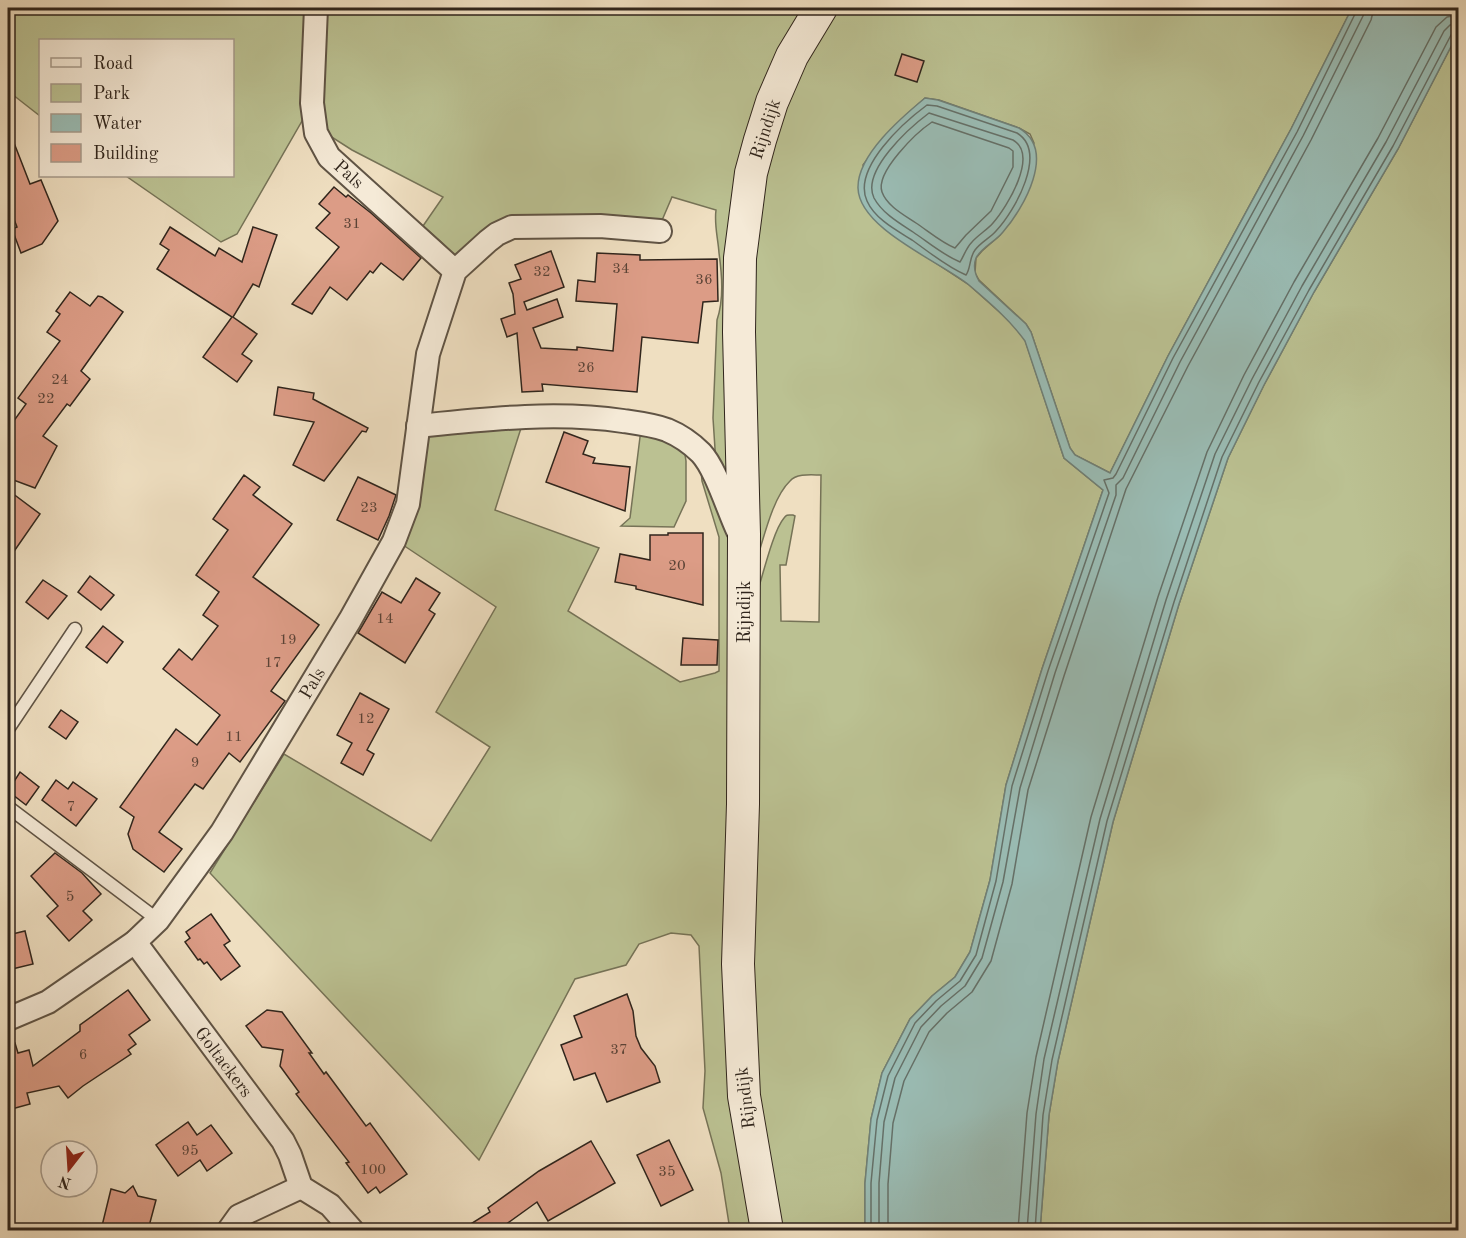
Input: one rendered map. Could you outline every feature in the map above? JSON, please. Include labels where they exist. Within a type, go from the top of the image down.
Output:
[{"type":"street","name":"Pals","points":[[8,1019],[48,1002],[135,942],[158,920],[222,832],[350,620],[394,541],[408,504],[428,354],[455,271],[329,157],[316,132],[312,104],[316,8]]},
{"type":"street","name":"Rijndijk","points":[[767,1230],[744,1096],[738,964],[743,804],[744,534],[739,332],[740,258],[751,173],[772,102],[792,56],[821,8]]},
{"type":"street","points":[[455,271],[497,234],[512,227],[600,226],[660,231]]},
{"type":"street","points":[[418,426],[561,415],[600,417],[668,430],[704,455],[738,531],[744,534]]},
{"type":"street","name":"Goltackers","points":[[135,942],[283,1141],[301,1187]]},
{"type":"street","points":[[229,1230],[239,1216],[301,1187],[330,1205],[352,1230]]},
{"type":"lane","points":[[8,729],[75,629]]},
{"type":"lane","points":[[8,807],[158,920]]},
{"type":"green space","points":[[8,8],[309,8],[306,114],[237,234],[221,242],[127,177],[234,177],[234,39],[39,39],[39,115],[8,91]]},
{"type":"green space","points":[[326,8],[814,8],[756,128],[738,517],[716,464],[713,418],[717,320],[722,287],[716,210],[672,197],[660,225],[524,218],[458,261],[423,226],[443,197],[352,150],[330,136],[322,106]]},
{"type":"green space","points":[[837,8],[1352,8],[1291,129],[1168,356],[1110,473],[1075,455],[1070,448],[1031,332],[1026,324],[979,280],[975,273],[976,258],[1000,235],[1034,143],[1030,134],[939,100],[925,98],[892,129],[863,165],[893,235],[968,284],[1014,325],[1025,340],[1064,458],[1103,490],[1042,669],[1006,785],[990,880],[970,952],[955,977],[932,996],[910,1019],[882,1073],[871,1119],[865,1183],[865,1230],[775,1230],[751,1080],[757,593],[780,524],[785,517],[793,515],[795,516],[786,565],[780,565],[781,621],[819,622],[821,475],[793,478],[784,488],[770,518],[757,559],[753,218],[796,72]]},
{"type":"green space","points":[[1458,33],[1458,1230],[1040,1230],[1049,1115],[1058,1061],[1113,822],[1179,604],[1228,458],[1314,292],[1398,149]]},
{"type":"green space","points":[[522,425],[495,510],[599,548],[568,611],[680,682],[719,671],[719,537],[702,481],[701,470],[733,537],[761,1230],[730,1230],[721,1173],[703,1108],[705,1071],[699,946],[691,935],[671,933],[639,944],[626,965],[575,979],[479,1160],[210,873],[284,754],[431,841],[490,747],[436,712],[496,607],[403,545],[424,448],[428,438],[433,434]]},
{"type":"green space","points":[[641,429],[684,449],[686,501],[674,527],[621,526],[630,518]]},
{"type":"water","points":[[1352,8],[1458,8],[1458,33],[1398,149],[1314,292],[1228,458],[1179,604],[1113,822],[1058,1061],[1049,1115],[1040,1230],[865,1230],[865,1183],[871,1119],[882,1073],[910,1019],[932,996],[955,977],[970,952],[990,880],[1006,785],[1042,669],[1103,490],[1064,458],[1025,341],[1019,333],[969,285],[886,231],[862,203],[858,188],[860,175],[865,163],[882,138],[925,98],[938,100],[1019,128],[1030,138],[1035,150],[1036,164],[1027,194],[1011,222],[976,258],[976,273],[979,281],[1026,324],[1031,332],[1070,448],[1075,455],[1110,473],[1168,356],[1291,129]]},
{"type":"building","points":[[902,54],[924,61],[917,82],[895,75]]},
{"type":"building","points":[[9,130],[30,184],[41,180],[58,221],[42,244],[21,253],[12,229],[17,227],[8,203]]},
{"type":"building","points":[[334,187],[371,213],[421,258],[403,280],[381,263],[373,273],[370,271],[347,300],[330,287],[312,314],[292,304],[339,247],[316,228],[330,213],[319,204]]},
{"type":"building","points":[[170,227],[215,256],[219,248],[242,262],[253,227],[277,235],[259,287],[253,284],[233,317],[257,334],[242,354],[252,361],[237,382],[203,357],[232,317],[157,269],[169,250],[160,244]]},
{"type":"building","points":[[551,251],[564,287],[524,302],[527,310],[557,299],[563,317],[533,328],[541,348],[577,350],[577,347],[613,351],[617,304],[576,301],[578,280],[595,282],[597,253],[640,255],[640,260],[717,259],[718,301],[703,302],[698,343],[642,337],[637,392],[542,384],[543,391],[522,392],[517,333],[507,337],[501,319],[515,314],[513,294],[509,283],[521,279],[515,265]]},
{"type":"building","points":[[70,292],[90,306],[98,296],[102,297],[123,312],[81,371],[90,379],[70,406],[67,404],[43,436],[57,446],[35,488],[8,478],[8,429],[26,404],[18,398],[60,341],[47,332],[60,314],[56,311]]},
{"type":"building","points":[[278,387],[314,393],[313,399],[368,428],[366,432],[362,431],[324,481],[293,465],[314,422],[274,415]]},
{"type":"building","points":[[564,432],[588,441],[583,454],[595,458],[593,463],[630,467],[625,511],[546,482]]},
{"type":"building","points":[[244,475],[260,487],[253,495],[292,524],[253,577],[319,625],[271,691],[285,701],[240,762],[229,753],[203,789],[195,784],[159,832],[182,849],[164,872],[133,849],[128,834],[134,817],[120,807],[176,729],[197,745],[220,715],[163,669],[179,649],[192,660],[218,626],[203,615],[219,592],[196,575],[228,530],[213,519]]},
{"type":"building","points":[[358,477],[396,495],[378,540],[337,520]]},
{"type":"building","points":[[8,490],[40,514],[8,560]]},
{"type":"building","points":[[668,533],[703,533],[703,605],[615,582],[620,554],[650,560],[650,535],[668,535]]},
{"type":"building","points":[[90,576],[114,595],[101,610],[78,592]]},
{"type":"building","points":[[416,578],[440,593],[429,610],[435,614],[405,663],[358,633],[382,592],[401,603]]},
{"type":"building","points":[[43,580],[67,596],[48,619],[26,602]]},
{"type":"building","points":[[103,626],[123,642],[107,663],[86,647]]},
{"type":"building","points":[[683,638],[718,640],[717,665],[681,665]]},
{"type":"building","points":[[360,693],[389,709],[367,750],[374,754],[363,775],[341,763],[352,743],[337,735]]},
{"type":"building","points":[[61,710],[78,722],[66,739],[49,727]]},
{"type":"building","points":[[20,772],[39,787],[26,805],[8,791]]},
{"type":"building","points":[[56,780],[68,789],[73,782],[97,799],[76,826],[42,800]]},
{"type":"building","points":[[55,853],[82,873],[101,894],[83,911],[92,920],[69,941],[47,916],[58,906],[31,876]]},
{"type":"building","points":[[211,914],[230,941],[224,945],[240,966],[221,980],[207,962],[204,964],[200,959],[198,960],[185,942],[190,938],[186,932]]},
{"type":"building","points":[[25,931],[33,964],[8,970],[8,935]]},
{"type":"building","points":[[128,990],[150,1020],[129,1035],[136,1044],[128,1050],[131,1054],[68,1098],[59,1086],[27,1093],[30,1104],[8,1110],[8,1044],[15,1043],[18,1053],[29,1050],[33,1066],[80,1031],[80,1025]]},
{"type":"building","points":[[627,994],[633,1011],[636,1036],[641,1048],[655,1066],[660,1082],[607,1102],[595,1073],[574,1080],[561,1045],[582,1037],[574,1016]]},
{"type":"building","points":[[267,1010],[282,1012],[312,1053],[309,1053],[324,1074],[326,1072],[366,1126],[370,1123],[407,1174],[380,1193],[376,1187],[368,1193],[346,1163],[349,1162],[296,1094],[299,1092],[280,1066],[283,1050],[262,1047],[246,1026]]},
{"type":"building","points":[[188,1122],[197,1135],[211,1125],[232,1153],[207,1171],[200,1160],[178,1176],[156,1145]]},
{"type":"building","points":[[669,1140],[693,1190],[661,1206],[637,1155]]},
{"type":"building","points":[[591,1141],[615,1183],[548,1221],[537,1202],[498,1230],[461,1230],[490,1212],[488,1208],[539,1171]]},
{"type":"building","points":[[133,1186],[138,1196],[156,1200],[148,1230],[101,1230],[111,1189],[125,1193]]}]
